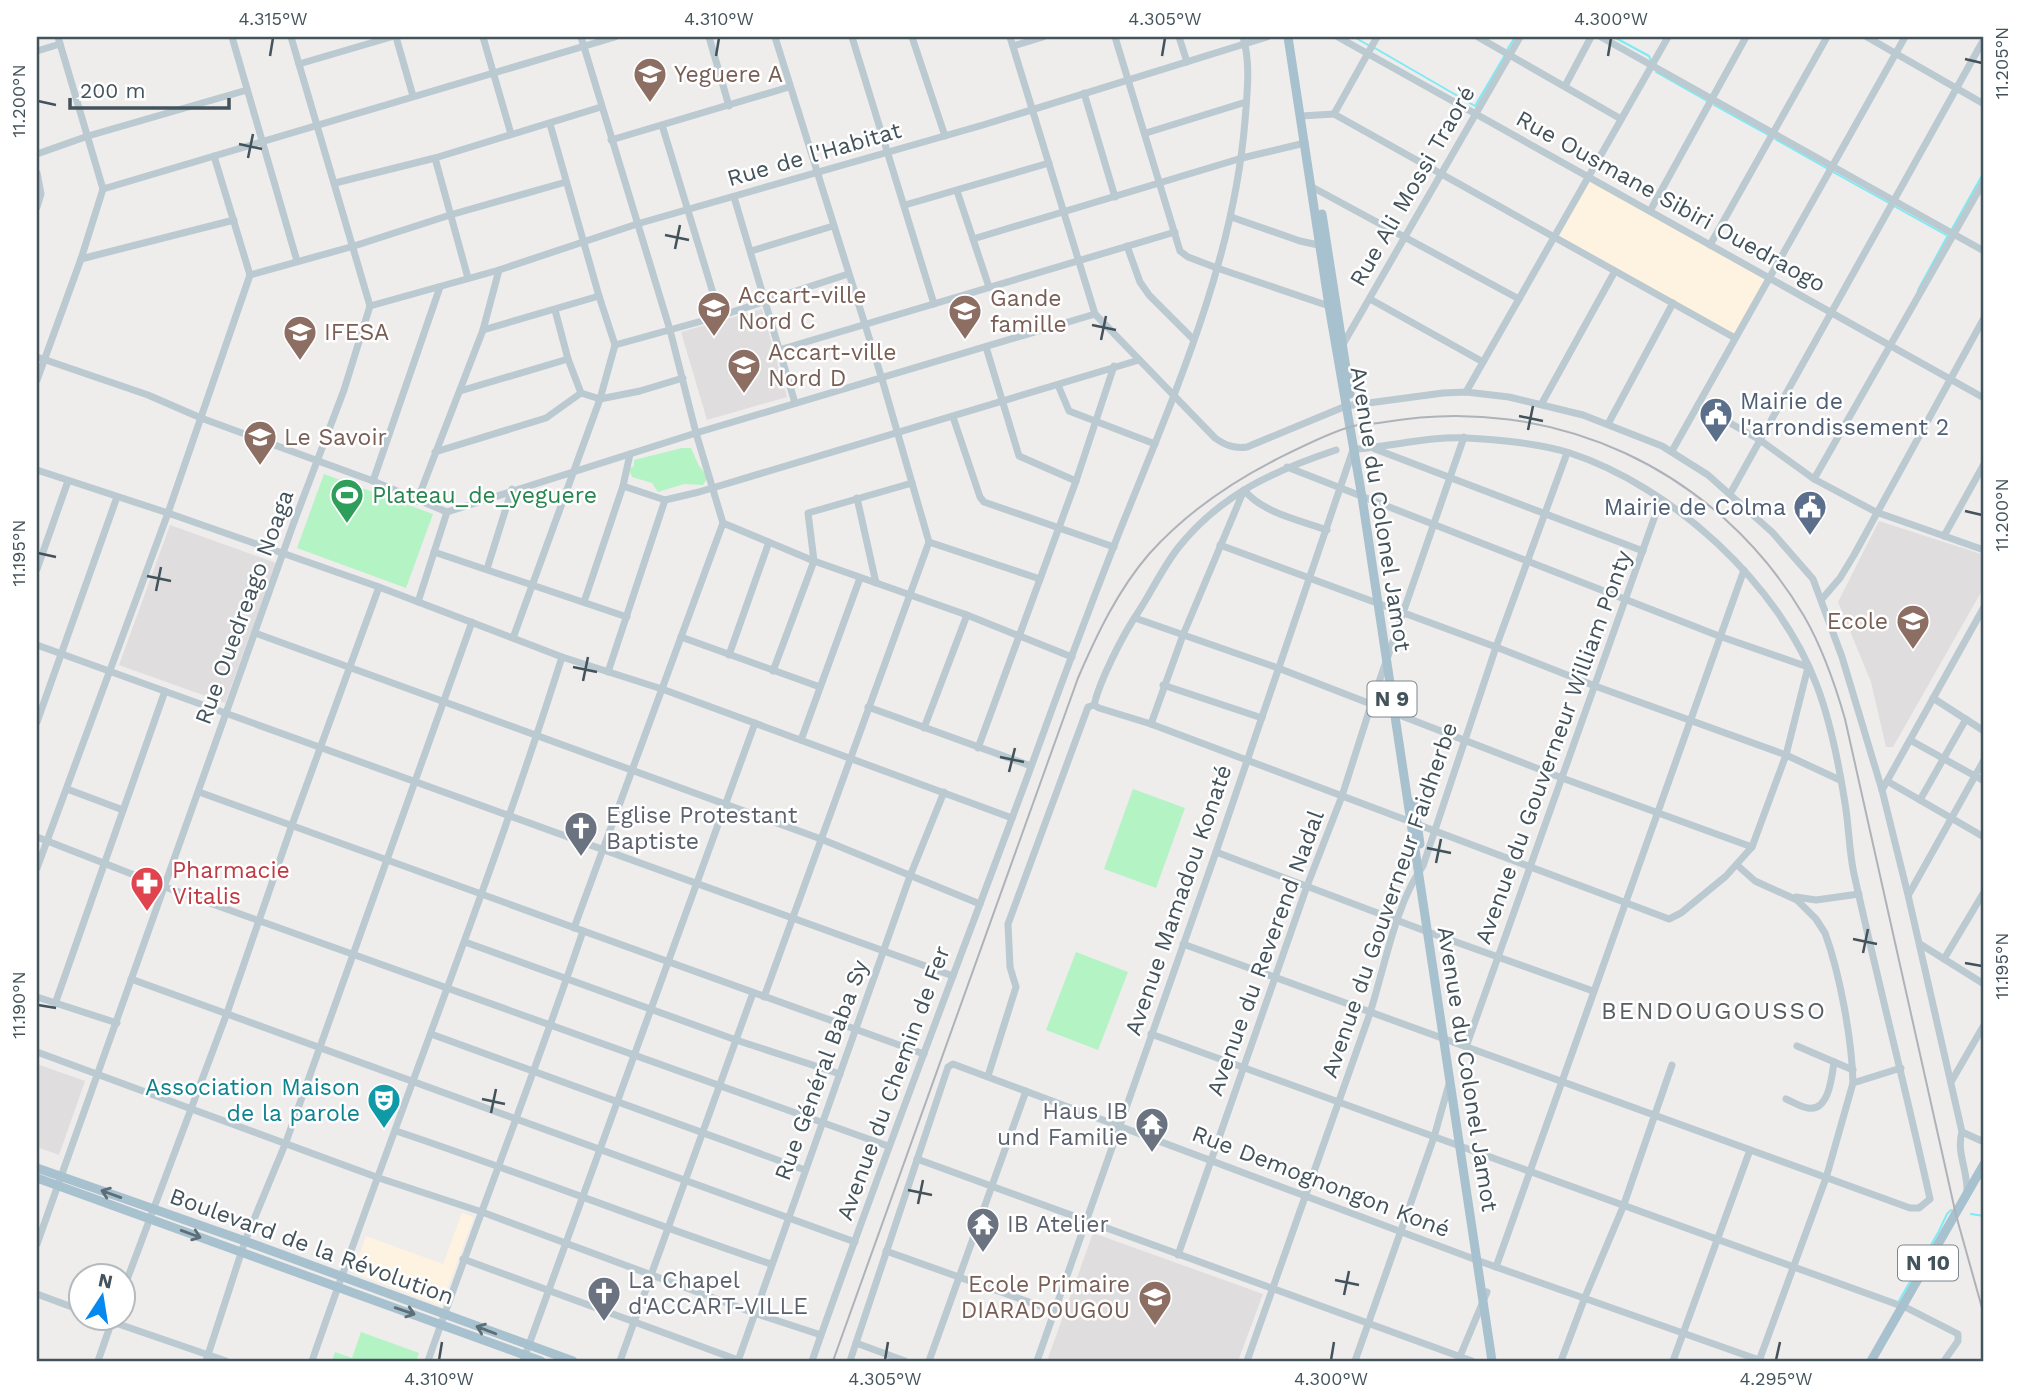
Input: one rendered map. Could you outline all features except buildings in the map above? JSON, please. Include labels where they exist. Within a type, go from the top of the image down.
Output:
[{"type":"main road","name":"Avenue du Colonel Jamot","points":[[1288,37],[1315,188]]},
{"type":"main road","name":"Avenue du Colonel Jamot","points":[[1294,37],[1323,246],[1381,605],[1480,1261],[1487,1292],[1494,1361]]},
{"type":"main road","name":"Avenue du Colonel Jamot","points":[[1323,246],[1329,306],[1339,349]]},
{"type":"main road","name":"Avenue du Colonel Jamot","points":[[1448,1040],[1451,1079],[1463,1147]]},
{"type":"main road","name":"N 10","points":[[1877,1361],[1984,1164]]},
{"type":"main road","name":"Boulevard de la Révolution","points":[[37,1168],[59,1181],[150,1220],[337,1288],[526,1354],[573,1361]]},
{"type":"main road","name":"N 10","points":[[1871,1361],[1984,1175]]},
{"type":"main road","name":"Boulevard de la Révolution","points":[[37,1178],[59,1181],[245,1241],[444,1314],[541,1361]]},
{"type":"main road","name":"Avenue du Colonel Jamot","points":[[1480,1261],[1483,1302],[1494,1361]]},
{"type":"street","points":[[232,37],[297,261]]},
{"type":"street","points":[[291,37],[370,306]]},
{"type":"street","points":[[299,64],[391,37]]},
{"type":"street","points":[[396,37],[412,96]]},
{"type":"street","points":[[483,37],[511,134]]},
{"type":"street","points":[[574,928],[723,523],[696,433],[670,330],[580,37]]},
{"type":"street","points":[[103,190],[615,37]]},
{"type":"street","points":[[709,37],[729,106]]},
{"type":"street","points":[[764,997],[929,542],[882,379],[775,37]]},
{"type":"street","points":[[852,37],[934,304]]},
{"type":"street","points":[[912,37],[944,136]]},
{"type":"street","points":[[1010,37],[1095,314],[1215,438],[1235,447],[1247,447],[1349,405],[1415,396],[1466,392],[1542,403],[1608,424],[1672,452],[1708,475],[1797,559],[1813,579],[1822,599],[1882,790],[1962,1132],[1959,1144],[1968,1181],[1967,1194]]},
{"type":"street","points":[[1013,46],[1043,37]]},
{"type":"street","points":[[1115,37],[1183,254],[1329,306]]},
{"type":"street","points":[[1179,37],[1186,62]]},
{"type":"street","name":"Rue de l'Habitat","points":[[370,306],[499,270],[637,224],[944,136],[1186,62],[1245,41],[1267,37]]},
{"type":"street","name":"Rue Ousmane Sibiri Ouedraogo","points":[[1338,37],[1984,398]]},
{"type":"street","points":[[1334,114],[1377,37]]},
{"type":"street","points":[[1478,37],[1621,119]]},
{"type":"street","name":"Rue Ali Mossi Traoré","points":[[1339,349],[1406,238],[1520,37]]},
{"type":"street","points":[[1565,86],[1591,37]]},
{"type":"street","points":[[1601,37],[1984,251]]},
{"type":"street","points":[[1466,392],[1668,37]]},
{"type":"street","points":[[1650,211],[1746,37]]},
{"type":"street","points":[[1710,245],[1827,37]]},
{"type":"street","points":[[1867,37],[1984,104]]},
{"type":"street","points":[[1672,452],[1905,37]]},
{"type":"street","points":[[1730,494],[1984,39]]},
{"type":"street","points":[[37,51],[59,40],[103,190],[81,259],[40,358],[37,380]]},
{"type":"street","points":[[1174,396],[1217,268],[1231,217],[1242,158],[1248,71],[1245,41]]},
{"type":"street","points":[[611,140],[789,87]]},
{"type":"street","points":[[37,154],[88,136],[247,90]]},
{"type":"street","points":[[1084,93],[1115,197]]},
{"type":"street","points":[[1146,132],[1246,102]]},
{"type":"street","points":[[335,183],[435,158],[601,107]]},
{"type":"street","points":[[1304,116],[1334,114],[1735,338]]},
{"type":"street","points":[[513,638],[575,471],[615,345],[550,124]]},
{"type":"street","points":[[256,125],[275,138]]},
{"type":"street","points":[[662,125],[720,316]]},
{"type":"street","points":[[973,239],[1242,158],[1305,143]]},
{"type":"street","points":[[37,868],[111,672],[250,275],[214,156]]},
{"type":"street","points":[[435,158],[468,278]]},
{"type":"street","points":[[905,205],[1049,163]]},
{"type":"street","points":[[37,173],[41,194],[37,207]]},
{"type":"street","points":[[1814,478],[1984,181]]},
{"type":"street","points":[[250,275],[566,182]]},
{"type":"street","points":[[1315,188],[1519,299]]},
{"type":"street","points":[[957,191],[989,288]]},
{"type":"street","points":[[734,197],[795,403]]},
{"type":"street","points":[[1231,217],[1300,241],[1323,246]]},
{"type":"street","points":[[81,259],[234,220]]},
{"type":"street","points":[[751,251],[833,226]]},
{"type":"street","points":[[779,350],[1175,232]]},
{"type":"street","points":[[1127,246],[1140,282],[1149,295],[1193,339]]},
{"type":"street","points":[[417,501],[483,330],[499,270]]},
{"type":"street","points":[[1542,403],[1615,271]]},
{"type":"street","points":[[615,345],[720,316],[848,274]]},
{"type":"street","points":[[373,481],[440,287]]},
{"type":"street","points":[[483,330],[599,296]]},
{"type":"street","points":[[1370,299],[1483,362]]},
{"type":"street","points":[[1608,424],[1673,303]]},
{"type":"street","name":"Rue Ouedreago Noaga","points":[[37,1244],[356,354],[370,306]]},
{"type":"street","points":[[555,310],[568,359],[581,393]]},
{"type":"street","points":[[40,358],[137,390],[201,418],[373,481],[447,512],[512,489],[1095,314]]},
{"type":"street","points":[[1822,599],[1840,578],[1984,318]]},
{"type":"street","points":[[986,347],[1019,456],[1076,481]]},
{"type":"street","points":[[460,391],[568,359]]},
{"type":"street","points":[[623,486],[664,500],[714,488],[1139,360]]},
{"type":"street","points":[[978,748],[1021,636],[1114,366]]},
{"type":"street","points":[[581,393],[600,399],[683,378]]},
{"type":"street","points":[[1058,385],[1069,411],[1155,444]]},
{"type":"street","points":[[435,452],[546,418],[581,393]]},
{"type":"street","name":"Avenue du Chemin de Fer","points":[[812,1361],[888,1146],[1072,657],[1174,396]]},
{"type":"street","points":[[1698,405],[1760,440],[1814,478],[1876,512],[1984,550]]},
{"type":"street","points":[[953,417],[981,500],[1114,547]]},
{"type":"street","points":[[1182,944],[1910,1208],[1919,1208],[1930,1199],[1851,859],[1845,804],[1828,721],[1817,685],[1797,643],[1763,593],[1744,570],[1661,499],[1600,466],[1567,453],[1464,437],[1356,449]]},
{"type":"street","name":"Avenue du Reverend Nadal","points":[[1178,1255],[1307,886],[1342,796],[1464,437]]},
{"type":"street","points":[[1372,448],[1643,551]]},
{"type":"street","name":"Avenue Mamadou Konaté","points":[[1037,1361],[1356,449]]},
{"type":"street","points":[[988,1076],[1016,987],[1010,967],[1008,924],[1088,707],[1094,705],[1123,636],[1178,548],[1208,515],[1244,490],[1287,467],[1336,450]]},
{"type":"street","name":"Avenue du Gouverneur Faidherbe","points":[[1247,1361],[1370,1012],[1398,920],[1421,869],[1496,647],[1567,453]]},
{"type":"street","points":[[584,602],[623,486],[630,454]]},
{"type":"street","points":[[1944,536],[1984,464]]},
{"type":"street","points":[[1287,467],[1625,600],[1808,667]]},
{"type":"street","points":[[37,470],[379,587],[562,657],[662,689],[1012,818]]},
{"type":"street","points":[[37,569],[68,481]]},
{"type":"street","points":[[774,671],[814,561],[808,513],[912,483]]},
{"type":"street","points":[[487,569],[512,489]]},
{"type":"street","points":[[1244,490],[1253,501],[1327,530]]},
{"type":"street","points":[[1151,724],[1163,685],[1244,490]]},
{"type":"street","points":[[37,722],[117,496]]},
{"type":"street","points":[[857,499],[876,583]]},
{"type":"street","name":"Avenue du Gouverneur William Ponty","points":[[1466,1047],[1661,499]]},
{"type":"street","points":[[608,672],[664,500]]},
{"type":"street","points":[[418,602],[447,512]]},
{"type":"street","points":[[723,523],[814,561],[967,615],[1072,657]]},
{"type":"street","points":[[729,655],[769,542]]},
{"type":"street","points":[[929,542],[1040,579]]},
{"type":"street","points":[[1220,545],[1786,755],[1840,780]]},
{"type":"street","points":[[434,552],[627,617]]},
{"type":"street","points":[[1496,1267],[1744,570]]},
{"type":"street","points":[[801,740],[860,578]]},
{"type":"street","points":[[134,1262],[227,1013],[379,587]]},
{"type":"street","points":[[1882,790],[1984,607]]},
{"type":"street","points":[[924,728],[967,615]]},
{"type":"street","points":[[1135,618],[1278,668],[1562,778],[1752,847]]},
{"type":"street","points":[[206,1358],[241,1252],[286,1142],[472,622]]},
{"type":"street","points":[[255,633],[821,839],[980,904]]},
{"type":"street","points":[[681,637],[820,687]]},
{"type":"street","points":[[37,645],[953,976]]},
{"type":"street","points":[[312,1361],[465,942],[562,657]]},
{"type":"street","points":[[1094,705],[1247,759],[1669,919],[1675,917],[1737,865],[1752,847],[1786,755],[1808,667]]},
{"type":"street","points":[[1163,685],[1262,718]]},
{"type":"street","points":[[55,1004],[165,691]]},
{"type":"street","points":[[1933,698],[1984,731]]},
{"type":"street","points":[[868,708],[1031,766]]},
{"type":"street","points":[[1920,800],[1966,719]]},
{"type":"street","points":[[526,1354],[755,723]]},
{"type":"street","points":[[1910,740],[1984,781]]},
{"type":"street","points":[[1908,895],[1984,760]]},
{"type":"street","points":[[1887,781],[1984,837]]},
{"type":"street","points":[[67,789],[122,810]]},
{"type":"street","points":[[199,792],[924,1054]]},
{"type":"street","name":"Rue Général Baba Sy","points":[[738,1360],[910,876],[944,792]]},
{"type":"street","points":[[37,837],[165,887],[888,1146]]},
{"type":"street","points":[[1216,852],[1593,991]]},
{"type":"street","points":[[1737,865],[1755,881],[1791,896],[1816,900],[1859,894]]},
{"type":"street","points":[[1944,959],[1984,892]]},
{"type":"street","points":[[1760,1361],[1826,1178],[1853,1083],[1851,1044],[1829,945],[1816,919],[1791,896]]},
{"type":"street","points":[[428,1361],[583,931]]},
{"type":"street","points":[[465,942],[737,1040],[840,1074]]},
{"type":"street","points":[[1920,944],[1984,984]]},
{"type":"street","points":[[131,979],[855,1242]]},
{"type":"street","points":[[620,1361],[753,993]]},
{"type":"street","points":[[37,996],[117,1023]]},
{"type":"street","points":[[1950,1083],[1984,1025]]},
{"type":"street","points":[[430,1034],[805,1170]]},
{"type":"street","points":[[1151,1034],[1905,1307],[1958,1334],[1958,1341],[1944,1361]]},
{"type":"street","points":[[1797,1046],[1853,1070]]},
{"type":"street","points":[[37,1052],[379,1178],[482,1212],[754,1313],[821,1335]]},
{"type":"street","points":[[1786,1099],[1807,1108],[1815,1108],[1821,1104],[1826,1095],[1834,1062]]},
{"type":"street","name":"Rue Demognongon Koné","points":[[948,1067],[955,1064],[1401,1232],[1760,1361]]},
{"type":"street","points":[[1561,1361],[1623,1207],[1672,1065]]},
{"type":"street","name":"Avenue du Chemin de Fer","points":[[850,1361],[948,1067]]},
{"type":"street","points":[[1853,1083],[1901,1068]]},
{"type":"street","points":[[1355,1361],[1434,1137],[1451,1079]]},
{"type":"street","points":[[929,1361],[1026,1091]]},
{"type":"street","points":[[396,1131],[499,1165],[668,1229],[771,1264]]},
{"type":"street","points":[[1962,1132],[1984,1142]]},
{"type":"street","points":[[1673,1361],[1750,1150]]},
{"type":"street","points":[[917,1159],[1368,1323],[1458,1359],[1472,1361]]},
{"type":"street","points":[[886,1251],[1054,1311]]},
{"type":"street","points":[[463,1259],[738,1360]]},
{"type":"street","points":[[1458,1359],[1487,1292]]},
{"type":"street","points":[[37,1294],[66,1305]]},
{"type":"street","points":[[136,1329],[206,1358],[226,1361]]},
{"type":"street","points":[[98,1361],[108,1332]]},
{"type":"street","points":[[856,1343],[905,1361]]},
{"type":"shaded area","points":[[1589,177],[1770,278],[1735,338],[1555,238]]},
{"type":"shaded area","points":[[762,309],[787,397],[707,420],[681,332]]},
{"type":"shaded area","points":[[1879,521],[1984,555],[1984,587],[1893,747],[1886,747],[1871,682],[1838,602]]},
{"type":"shaded area","points":[[170,525],[276,563],[225,703],[119,665]]},
{"type":"shaded area","points":[[37,1064],[85,1081],[59,1155],[37,1147]]},
{"type":"shaded area","points":[[462,1213],[474,1217],[441,1306],[353,1273],[366,1236],[443,1264]]},
{"type":"shaded area","name":"Ecole Primaire DIARADOUGOU","points":[[1093,1233],[1263,1294],[1238,1361],[1047,1361]]},
{"type":"green space","points":[[691,448],[699,466],[708,477],[703,485],[684,484],[658,492],[652,483],[632,477],[629,469],[634,466],[634,460]]},
{"type":"green space","points":[[324,474],[433,514],[406,588],[297,548]]},
{"type":"green space","points":[[1133,789],[1185,808],[1156,888],[1104,869]]},
{"type":"green space","points":[[1076,952],[1128,972],[1098,1050],[1046,1030]]},
{"type":"green space","points":[[361,1332],[419,1353],[416,1361],[332,1361],[335,1352],[352,1358]]},
{"type":"waterway","points":[[1354,37],[1368,45]]},
{"type":"waterway","points":[[1507,50],[1515,37]]},
{"type":"waterway","points":[[1614,37],[1649,56],[1651,60]]},
{"type":"waterway","points":[[1373,47],[1475,106],[1505,55]]},
{"type":"waterway","points":[[1656,72],[1709,102]]},
{"type":"waterway","points":[[1714,105],[1770,136]]},
{"type":"waterway","points":[[1775,139],[1828,169]]},
{"type":"waterway","points":[[1833,172],[1889,203]]},
{"type":"waterway","points":[[1952,229],[1984,172]]},
{"type":"waterway","points":[[1894,206],[1948,236]]},
{"type":"waterway","points":[[1918,290],[1947,237]]},
{"type":"waterway","points":[[1899,1301],[1951,1210]]},
{"type":"waterway","points":[[1971,1214],[1984,1216]]},
{"type":"railway","points":[[833,1361],[1078,678],[1118,597],[1149,554],[1192,513],[1241,479],[1275,460],[1324,436],[1353,426],[1448,416],[1509,419],[1568,432],[1625,453],[1677,482],[1725,520],[1768,564],[1804,616],[1828,667],[1845,719],[1956,1215],[1984,1315]]},
{"type":"place","name":"Yeguere A","points":[[650,104]]},
{"type":"place","name":"Accart-ville Nord C","points":[[714,338]]},
{"type":"place","name":"Gande famille","points":[[965,341]]},
{"type":"place","name":"IFESA","points":[[300,362]]},
{"type":"place","name":"Accart-ville Nord D","points":[[744,395]]},
{"type":"place","name":"Mairie de l'arrondissement 2","points":[[1716,444]]},
{"type":"place","name":"Le Savoir","points":[[260,467]]},
{"type":"place","name":"Plateau_de_yeguere","points":[[347,525]]},
{"type":"place","name":"Mairie de Colma","points":[[1810,537]]},
{"type":"place","name":"Ecole","points":[[1913,651]]},
{"type":"place","name":"Eglise Protestant Baptiste","points":[[581,858]]},
{"type":"place","name":"Pharmacie Vitalis","points":[[147,913]]},
{"type":"place","name":"Association Maison de la parole","points":[[384,1130]]},
{"type":"place","name":"Haus IB und Familie","points":[[1152,1154]]},
{"type":"place","name":"IB Atelier","points":[[983,1254]]},
{"type":"place","name":"La Chapel d'ACCART-VILLE","points":[[604,1323]]},
{"type":"place","name":"Ecole Primaire DIARADOUGOU","points":[[1155,1327]]},
{"type":"district","name":"BENDOUGOUSSO","points":[[1714,1011]]}]
